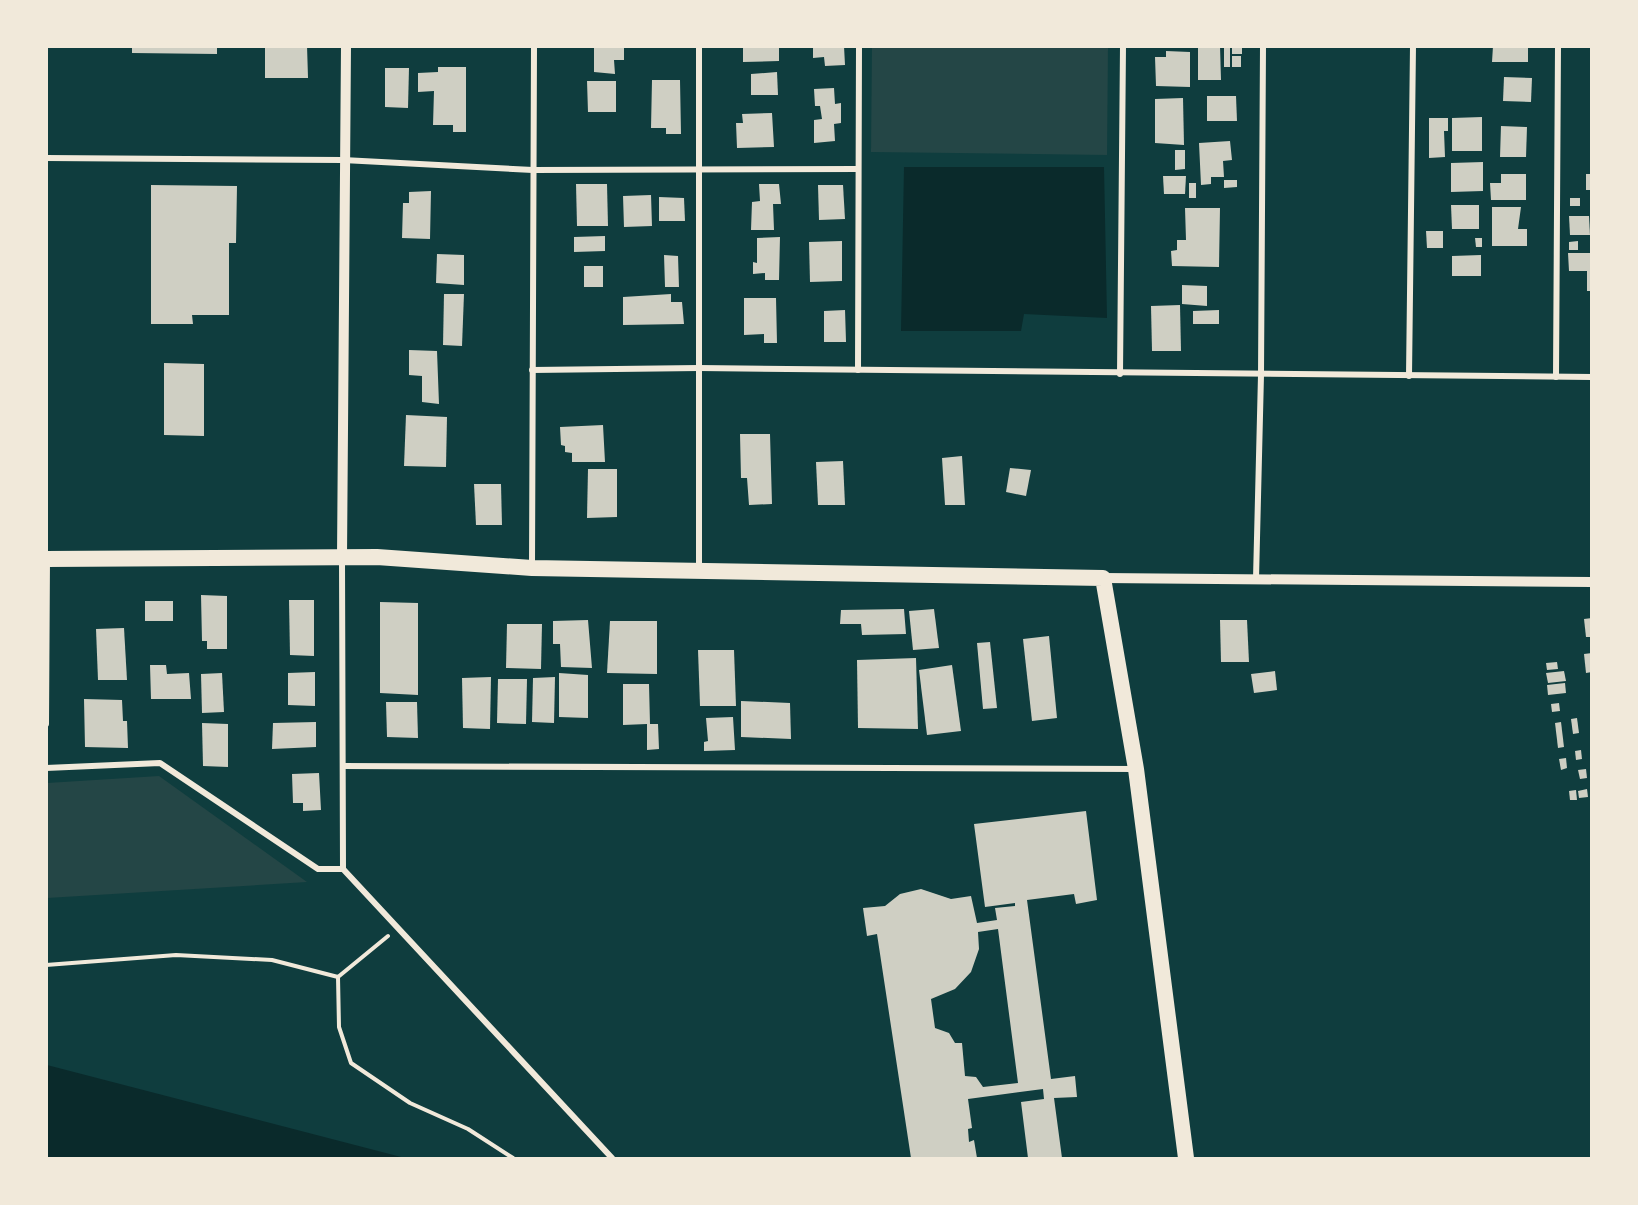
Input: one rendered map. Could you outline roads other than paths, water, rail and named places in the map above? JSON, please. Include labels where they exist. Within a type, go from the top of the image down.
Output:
[{"type":"highway","points":[[47,558],[342,557],[532,568],[1103,578],[1136,769],[1186,1158]]},
{"type":"street","points":[[346,46],[343,160],[343,869],[396,929],[612,1158]]},
{"type":"street","points":[[532,568],[534,46]]},
{"type":"street","points":[[699,46],[699,571]]},
{"type":"street","points":[[858,370],[859,46]]},
{"type":"street","points":[[1120,374],[1124,46]]},
{"type":"street","points":[[1256,579],[1261,375],[1263,46]]},
{"type":"street","points":[[1409,376],[1413,46]]},
{"type":"street","points":[[1556,377],[1558,46]]},
{"type":"street","points":[[46,158],[343,160],[533,170],[858,169]]},
{"type":"street","points":[[532,370],[699,368],[1592,377]]},
{"type":"street","points":[[46,724],[47,558]]},
{"type":"street","points":[[1103,578],[1592,582]]},
{"type":"street","points":[[46,768],[160,763],[318,869],[343,869]]},
{"type":"street","points":[[343,766],[1136,769]]}]
